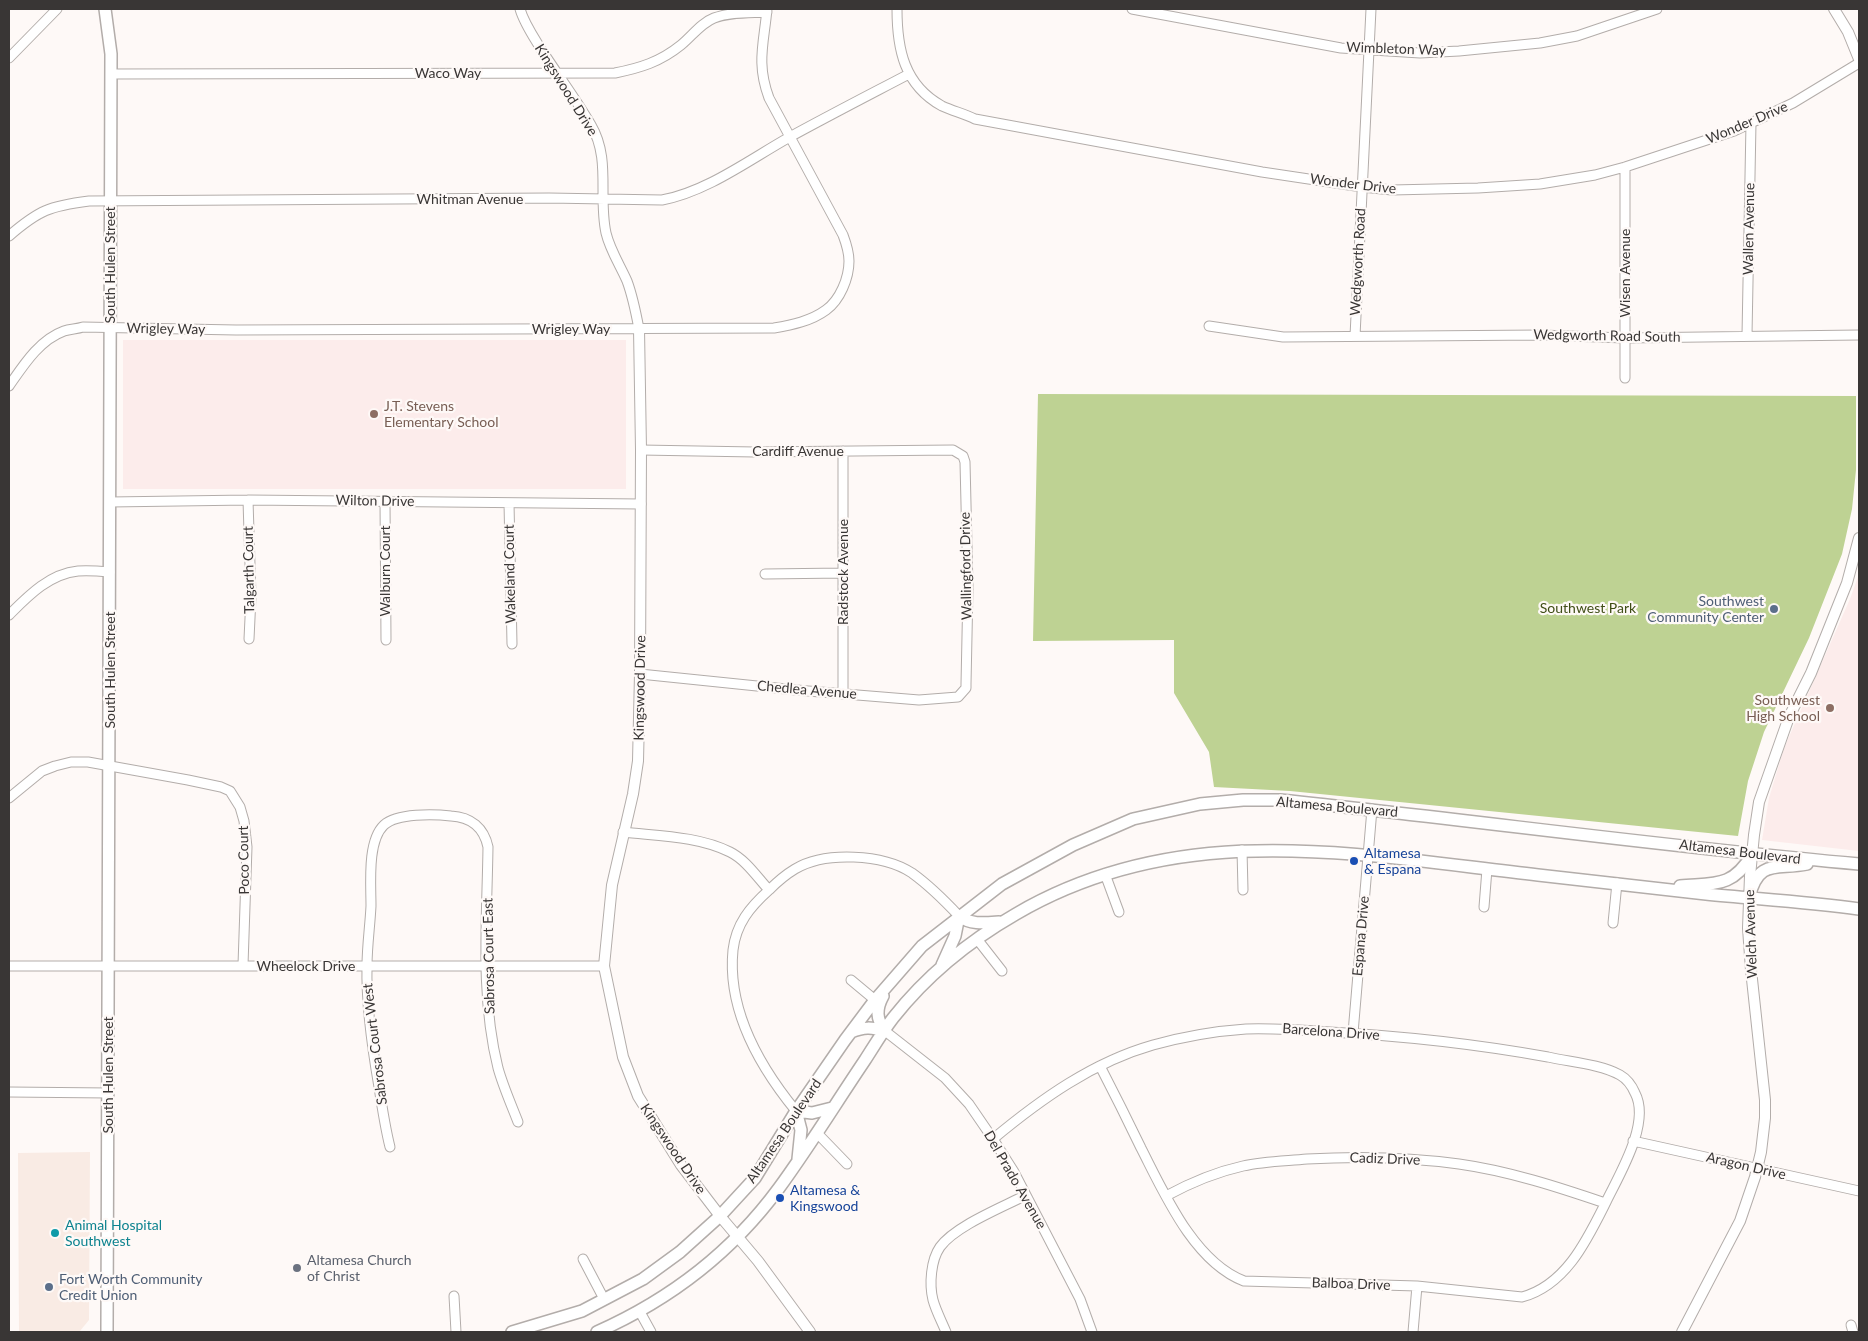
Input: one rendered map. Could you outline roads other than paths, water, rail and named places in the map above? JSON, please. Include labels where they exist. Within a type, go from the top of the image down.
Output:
[{"type":"main road","name":"South Hulen Street","points":[[105,9],[112,54],[107,1332]]},
{"type":"main road","name":"Altamesa Boulevard","points":[[512,1332],[582,1311],[643,1279],[680,1252],[720,1216],[755,1178],[796,1111],[850,1032],[922,946],[1002,884],[1056,853],[1132,819],[1200,804],[1243,800],[1280,800],[1372,809],[1752,855],[1859,864]]},
{"type":"main road","name":"Altamesa Boulevard","points":[[597,1332],[640,1312],[707,1266],[738,1236],[776,1192],[894,1018],[940,969],[977,939],[1004,921],[1053,894],[1105,874],[1155,861],[1242,850],[1293,850],[1367,856],[1859,909]]},
{"type":"main road","points":[[1656,888],[1712,885],[1730,879],[1744,868],[1752,855]]},
{"type":"main road","points":[[1749,897],[1759,874],[1768,868],[1824,861]]},
{"type":"main road","points":[[940,969],[955,936],[959,916],[965,921],[984,924],[1004,921]]},
{"type":"main road","points":[[885,1031],[878,1023],[878,1016],[879,1004],[888,985]]},
{"type":"main road","points":[[850,1032],[871,1027],[885,1031]]},
{"type":"main road","points":[[798,1160],[800,1130],[796,1111],[812,1113],[832,1108]]},
{"type":"main road","points":[[553,1320],[556,1332]]},
{"type":"street","points":[[9,58],[58,9]]},
{"type":"street","name":"Kingswood Drive","points":[[520,9],[529,30],[592,126],[601,149],[604,164],[606,234],[635,305],[639,329],[641,504],[638,761],[633,794],[612,885],[604,966],[623,1057],[638,1096],[681,1165],[758,1261],[810,1332]]},
{"type":"street","name":"Wonder Drive","points":[[896,9],[898,41],[901,56],[909,74],[927,95],[943,106],[976,119],[1262,172],[1392,190],[1522,185],[1595,174],[1624,167],[1734,131],[1793,103],[1859,63]]},
{"type":"street","name":"Wimbleton Way","points":[[1132,9],[1341,48],[1420,53],[1540,43],[1576,36],[1658,9]]},
{"type":"street","name":"Wedgworth Road","points":[[1355,336],[1372,9]]},
{"type":"street","points":[[1834,9],[1851,39],[1859,59]]},
{"type":"street","name":"Waco Way","points":[[111,74],[615,73],[644,67],[662,58],[680,46],[704,23],[712,19],[727,14],[767,11]]},
{"type":"street","name":"Wrigley Way","points":[[9,386],[34,352],[48,340],[63,331],[83,327],[236,330],[774,328],[796,324],[827,310],[836,300],[844,286],[849,263],[848,250],[843,234],[769,98],[761,68],[761,51],[767,11]]},
{"type":"street","name":"Whitman Avenue","points":[[9,236],[22,224],[47,208],[89,201],[539,198],[662,200],[678,197],[710,183],[790,137],[909,74]]},
{"type":"street","name":"Wallen Avenue","points":[[1747,336],[1751,123]]},
{"type":"street","name":"Wisen Avenue","points":[[1624,167],[1625,378]]},
{"type":"street","name":"Wedgworth Road South","points":[[1210,326],[1283,337],[1541,335],[1625,338],[1859,335]]},
{"type":"street","name":"Cardiff Avenue","points":[[641,450],[956,451]]},
{"type":"street","name":"Radstock Avenue","points":[[843,451],[843,694]]},
{"type":"street","name":"Wallingford Drive","points":[[956,451],[963,456],[965,462],[968,588],[966,684]]},
{"type":"street","name":"Wilton Drive","points":[[110,502],[248,500],[641,504]]},
{"type":"street","name":"Talgarth Court","points":[[248,500],[251,597],[249,639]]},
{"type":"street","name":"Walburn Court","points":[[385,501],[386,640]]},
{"type":"street","name":"Wakeland Court","points":[[509,503],[512,644]]},
{"type":"street","name":"Welch Avenue","points":[[1682,1332],[1740,1221],[1757,1169],[1765,1118],[1765,1100],[1748,928],[1752,855],[1759,802],[1789,718],[1811,673],[1847,583],[1859,538]]},
{"type":"street","points":[[9,615],[47,582],[60,576],[77,571],[110,572]]},
{"type":"street","points":[[765,574],[843,573]]},
{"type":"street","name":"Chedlea Avenue","points":[[640,674],[919,700],[958,697],[966,688],[966,684]]},
{"type":"street","name":"Poco Court","points":[[9,798],[42,771],[71,762],[88,762],[110,766],[221,787],[230,791],[236,799],[244,821],[247,847],[243,965]]},
{"type":"street","name":"Espana Drive","points":[[1353,1033],[1372,809]]},
{"type":"street","name":"Sabrosa Court West","points":[[390,1147],[374,1054],[367,989],[371,869],[376,838],[384,825],[391,821],[412,815],[444,815]]},
{"type":"street","name":"Sabrosa Court East","points":[[444,815],[457,816],[469,820],[480,828],[486,837],[488,847],[486,965],[489,1014],[498,1068],[518,1122]]},
{"type":"street","points":[[623,832],[703,843],[731,852],[748,866],[769,890]]},
{"type":"street","points":[[1242,850],[1243,890]]},
{"type":"street","points":[[796,1111],[778,1088],[750,1042],[738,1007],[735,987],[734,949],[740,924],[751,906],[778,881],[796,868],[825,858],[844,857],[892,864],[910,872],[937,892],[959,916]]},
{"type":"street","points":[[1484,907],[1488,869]]},
{"type":"street","points":[[1105,874],[1119,912]]},
{"type":"street","points":[[1613,923],[1617,884]]},
{"type":"street","points":[[977,939],[1002,971]]},
{"type":"street","name":"Wheelock Drive","points":[[9,966],[604,966]]},
{"type":"street","points":[[851,980],[876,1000]]},
{"type":"street","name":"Barcelona Drive","points":[[993,1138],[1061,1087],[1123,1055],[1167,1041],[1243,1029],[1274,1029],[1413,1038],[1525,1053],[1584,1064],[1621,1076],[1630,1084],[1639,1102],[1639,1122],[1633,1141]]},
{"type":"street","name":"Del Prado Avenue","points":[[885,1031],[944,1078],[969,1104],[993,1138],[1014,1172],[1080,1299],[1092,1332]]},
{"type":"street","name":"Balboa Drive","points":[[1100,1066],[1180,1220],[1205,1253],[1224,1270],[1244,1281],[1417,1286],[1522,1297],[1531,1294],[1559,1275],[1572,1262],[1586,1242],[1626,1160],[1633,1141]]},
{"type":"street","points":[[9,1092],[109,1093]]},
{"type":"street","name":"Altamesa Boulevard","points":[[817,1133],[847,1164]]},
{"type":"street","name":"Aragon Drive","points":[[1633,1141],[1859,1191]]},
{"type":"street","name":"Cadiz Drive","points":[[1166,1196],[1195,1182],[1244,1165],[1322,1158],[1371,1158],[1415,1159],[1460,1164],[1522,1177],[1605,1203]]},
{"type":"street","points":[[946,1332],[933,1300],[932,1288],[932,1270],[940,1247],[950,1236],[964,1226],[1026,1195]]},
{"type":"street","points":[[583,1259],[604,1299]]},
{"type":"street","points":[[1413,1332],[1417,1286]]},
{"type":"street","points":[[454,1296],[456,1332]]},
{"type":"street","points":[[640,1312],[651,1332]]},
{"type":"place","name":"J.T. Stevens Elementary School","points":[[374,414]]},
{"type":"place","name":"Southwest Community Center","points":[[1774,609]]},
{"type":"place","name":"Southwest High School","points":[[1830,708]]},
{"type":"place","name":"Altamesa & Espana","points":[[1354,861]]},
{"type":"place","name":"Altamesa & Kingswood","points":[[780,1198]]},
{"type":"place","name":"Animal Hospital Southwest","points":[[55,1233]]},
{"type":"place","name":"Altamesa Church of Christ","points":[[297,1268]]},
{"type":"place","name":"Fort Worth Community Credit Union","points":[[49,1287]]},
{"type":"park label","name":"Southwest Park","points":[[1588,608]]}]
